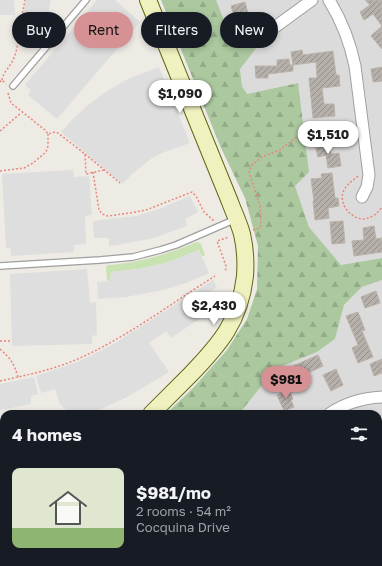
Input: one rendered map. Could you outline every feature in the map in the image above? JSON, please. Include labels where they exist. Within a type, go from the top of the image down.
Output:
[{"type":"street","points":[[148,0],[245,257],[244,280],[239,305],[231,324],[222,339],[210,354],[155,410]]},
{"type":"street","points":[[278,25],[312,0]]},
{"type":"street","points":[[329,0],[345,30],[352,52],[358,84],[369,175],[367,187],[362,197]]},
{"type":"street","points":[[335,410],[350,402],[361,399],[382,397]]},
{"type":"lane","points":[[13,86],[86,0]]},
{"type":"lane","points":[[0,266],[133,257],[234,228]]},
{"type":"path","points":[[23,12],[25,0]]},
{"type":"path","points":[[7,85],[1,81],[2,76],[11,64],[16,48]]},
{"type":"path","points":[[0,171],[24,168],[33,163],[46,152],[48,146],[48,134],[11,103],[8,92]]},
{"type":"path","points":[[0,131],[22,112]]},
{"type":"path","points":[[93,172],[98,210],[102,214],[108,216],[146,210],[192,192],[196,196],[204,212],[213,220],[220,216],[224,216],[234,228],[256,230],[260,228],[262,224],[260,206],[249,172],[254,163],[264,156],[280,150],[304,133],[324,134],[364,129]]},
{"type":"path","points":[[48,134],[55,132],[58,133],[120,183]]},
{"type":"path","points":[[85,154],[86,174],[104,170]]},
{"type":"path","points":[[225,270],[226,266],[217,241],[228,237],[234,228]]},
{"type":"path","points":[[0,381],[67,364],[84,356],[110,343],[215,276]]},
{"type":"path","points":[[0,341],[12,340]]},
{"type":"path","points":[[0,348],[14,365],[18,377]]},
{"type":"shaded area","points":[[0,0],[14,0],[15,12],[12,12],[12,15],[0,15]]},
{"type":"shaded area","points":[[26,0],[51,0],[49,12],[24,12]]},
{"type":"shaded area","points":[[97,0],[115,0],[129,12],[87,12]]},
{"type":"shaded area","points":[[216,0],[382,0],[382,258],[341,265],[309,227],[295,186],[298,83],[247,94],[242,86],[240,68],[242,48],[278,48],[278,12],[221,12]]},
{"type":"shaded area","points":[[133,16],[140,22],[133,30]]},
{"type":"shaded area","points":[[74,27],[74,48],[118,48],[57,119],[28,95],[31,90],[25,85],[56,48],[66,48],[66,37]]},
{"type":"shaded area","points":[[159,67],[190,143],[152,158],[122,184],[61,132],[87,106],[107,91],[128,79]]},
{"type":"shaded area","points":[[73,170],[74,177],[89,176],[92,215],[85,216],[86,244],[75,245],[74,252],[11,256],[11,249],[6,248],[2,174]]},
{"type":"shaded area","points":[[190,196],[198,212],[185,219],[187,226],[154,238],[117,245],[109,246],[109,239],[107,238],[94,238],[93,221],[136,216],[159,209]]},
{"type":"shaded area","points":[[199,250],[209,273],[186,283],[163,290],[126,297],[98,299],[97,282],[110,281],[111,272],[138,269],[166,263]]},
{"type":"shaded area","points":[[87,269],[90,302],[96,302],[97,335],[92,336],[92,344],[12,346],[10,274]]},
{"type":"shaded area","points":[[213,280],[217,287],[208,293],[217,307],[171,338],[167,332],[165,332],[150,342],[169,372],[125,398],[99,410],[66,410],[60,404],[55,389],[41,393],[36,376],[80,361],[112,345]]},
{"type":"shaded area","points":[[382,280],[382,410],[242,410],[275,369],[317,352],[335,339],[344,305],[362,287]]},
{"type":"shaded area","points":[[34,377],[38,394],[31,396],[31,404],[0,410],[0,384]]},
{"type":"green space","points":[[161,0],[216,0],[221,12],[220,48],[256,48],[240,69],[242,86],[247,94],[298,83],[309,172],[295,186],[309,227],[341,265],[382,258],[382,280],[362,287],[344,305],[335,339],[317,352],[275,369],[242,410],[170,410],[194,387],[227,350],[247,319],[257,289],[258,246],[245,198],[221,148],[180,48],[212,48],[212,12],[166,12]]},
{"type":"green space","points":[[197,242],[201,244],[205,255],[204,256],[202,256],[199,250],[166,263],[138,269],[111,272],[110,281],[107,280],[106,267],[108,265],[153,257]]},
{"type":"building","points":[[365,0],[382,0],[382,26],[373,14],[364,20],[360,12],[370,5]]},
{"type":"building","points":[[245,2],[248,12],[233,12],[231,6]]},
{"type":"building","points":[[382,26],[382,49],[371,36]]},
{"type":"building","points":[[302,50],[303,55],[333,51],[336,75],[339,75],[340,86],[322,88],[324,104],[334,104],[335,116],[313,118],[309,78],[317,78],[316,62],[293,65],[291,52]]},
{"type":"building","points":[[289,59],[290,65],[293,65],[293,71],[268,74],[268,78],[256,78],[255,66],[277,66],[277,60]]},
{"type":"building","points":[[382,67],[382,81],[373,82],[371,69]]},
{"type":"building","points":[[328,142],[331,154],[339,153],[341,166],[328,168],[326,155],[318,157],[315,144]]},
{"type":"building","points":[[332,173],[335,198],[338,198],[339,206],[328,208],[329,218],[315,220],[311,179],[322,178],[321,174]]},
{"type":"building","points":[[343,221],[345,243],[332,244],[330,222]]},
{"type":"building","points":[[374,226],[376,239],[382,238],[382,252],[354,256],[352,241],[364,240],[363,228]]},
{"type":"building","points":[[376,291],[380,303],[365,308],[361,297]]},
{"type":"building","points":[[358,312],[365,330],[362,331],[373,357],[358,363],[352,348],[358,345],[346,316]]},
{"type":"building","points":[[318,355],[323,366],[289,382],[284,370]]},
{"type":"building","points":[[382,359],[382,373],[374,376],[370,364]]},
{"type":"building","points":[[336,369],[343,385],[331,391],[323,375]]},
{"type":"building","points":[[289,390],[293,399],[291,400],[294,407],[284,410],[277,395]]}]
